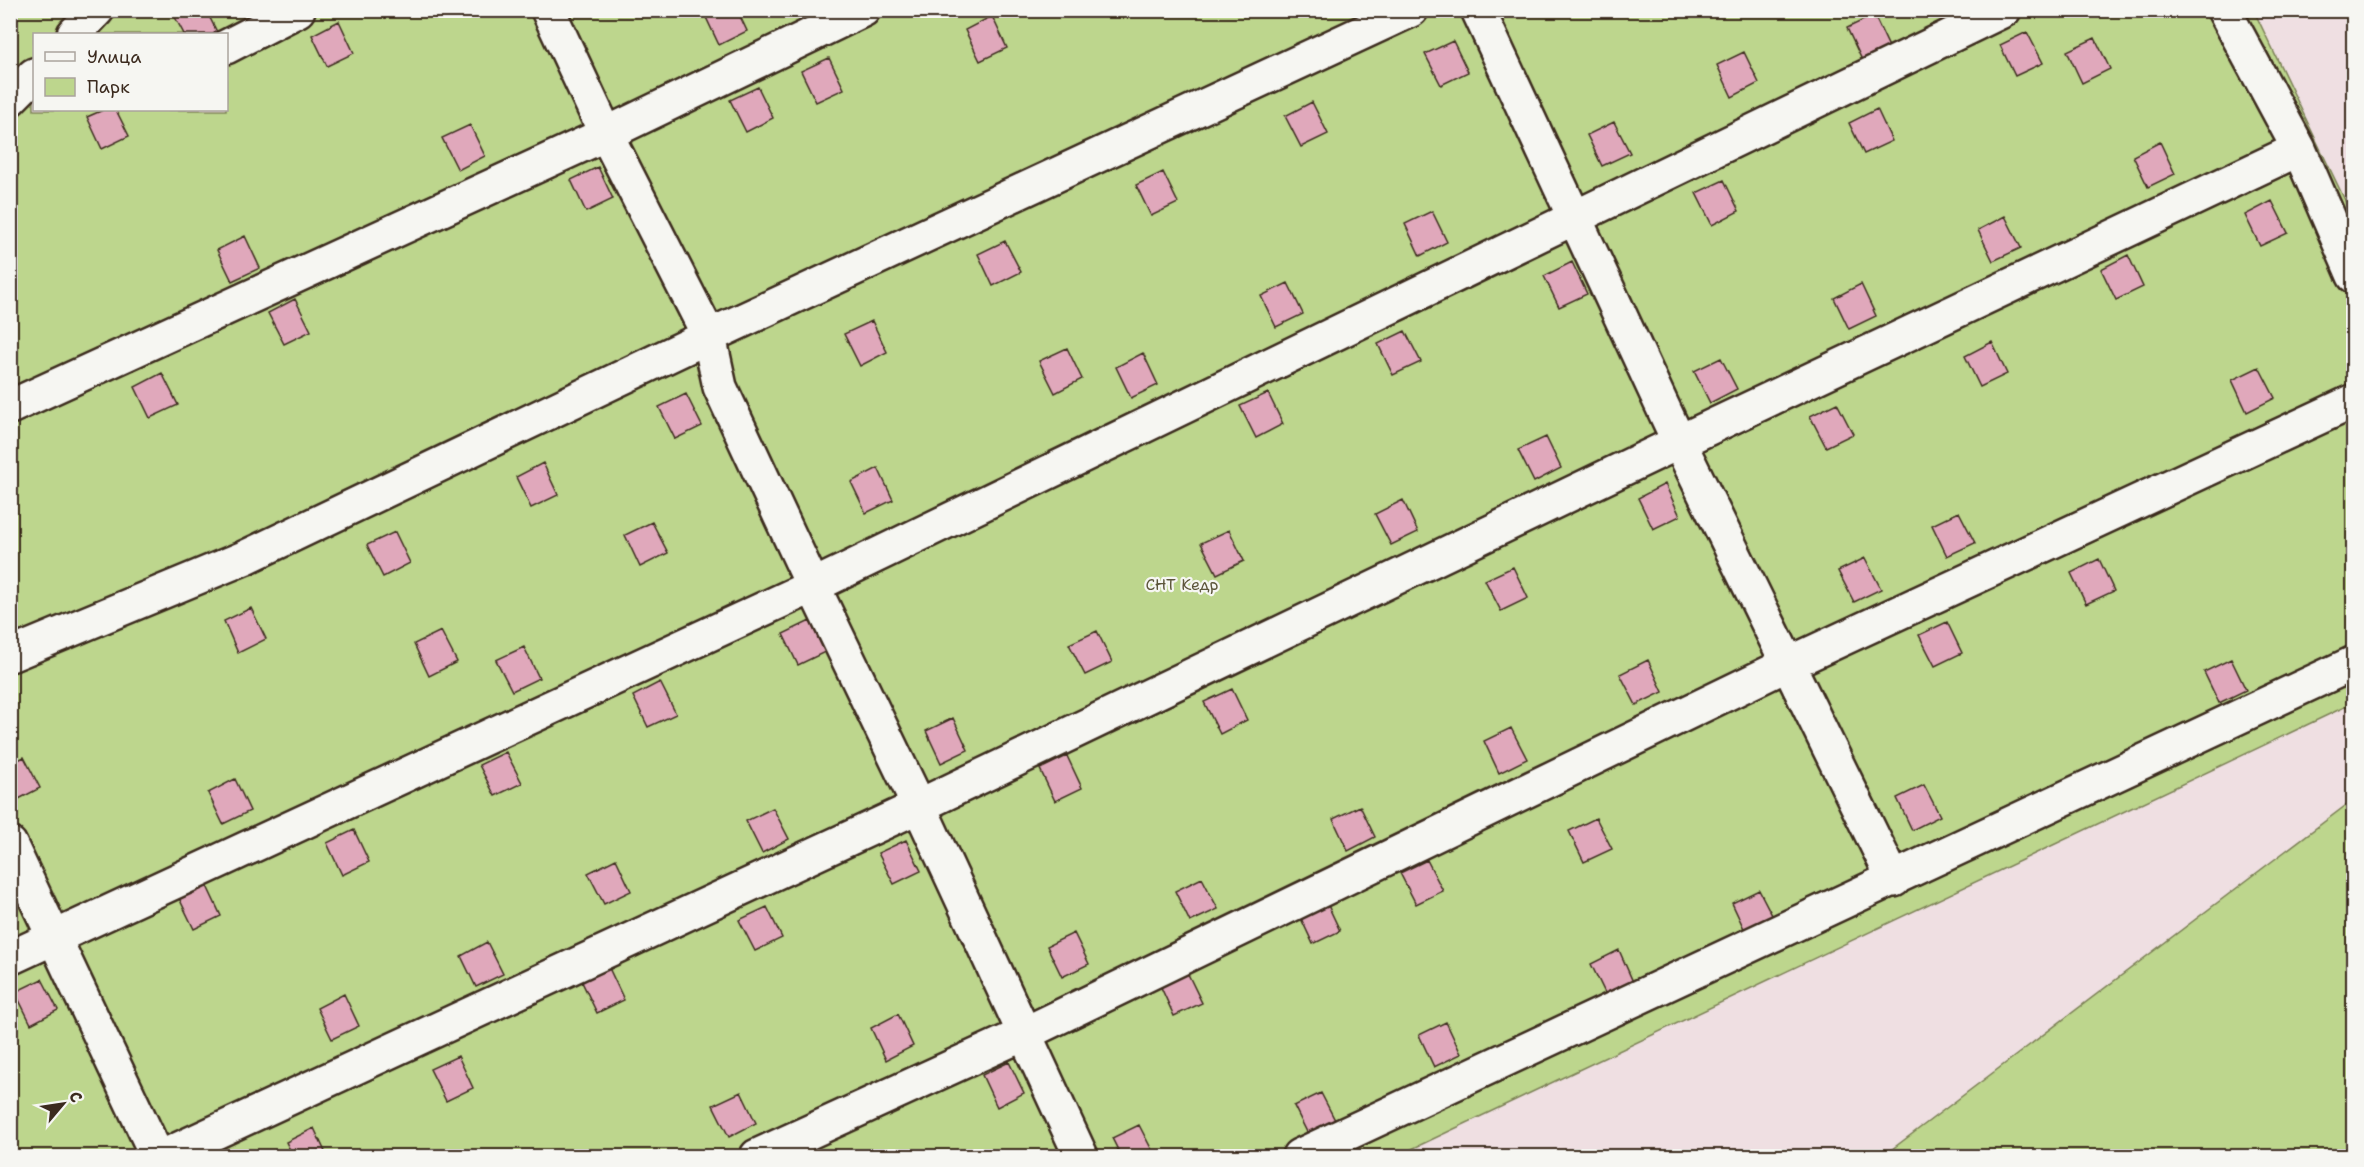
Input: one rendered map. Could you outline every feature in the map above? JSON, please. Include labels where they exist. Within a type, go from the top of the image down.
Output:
[{"type":"street","points":[[228,46],[298,10]]},
{"type":"street","points":[[548,10],[606,134],[709,336],[720,387],[1026,1033],[1081,1156]]},
{"type":"street","points":[[10,407],[606,134],[863,10]]},
{"type":"street","points":[[10,655],[244,558],[709,336],[1410,10]]},
{"type":"street","points":[[1478,10],[1679,442],[1894,880]]},
{"type":"street","points":[[10,958],[813,586],[2004,10]]},
{"type":"street","points":[[2224,10],[2299,149],[2354,276]]},
{"type":"street","points":[[10,99],[33,76]]},
{"type":"street","points":[[164,1156],[919,806],[1679,442],[2299,149]]},
{"type":"street","points":[[757,1156],[1026,1033],[1788,664],[2354,401]]},
{"type":"street","points":[[1299,1156],[1894,880],[2354,663]]},
{"type":"street","points":[[10,844],[158,1156]]},
{"type":"green space","name":"СНТ Кедр","points":[[10,11],[2254,11],[2353,217],[2353,703],[1397,1156],[11,1156]]},
{"type":"green space","points":[[2353,800],[2353,1156],[1883,1156]]},
{"type":"building","points":[[189,10],[206,10],[218,33],[183,33],[175,17]]},
{"type":"building","points":[[710,10],[737,10],[747,31],[719,45],[704,13]]},
{"type":"building","points":[[1874,15],[1889,47],[1862,60],[1847,28]]},
{"type":"building","points":[[992,16],[1007,48],[980,61],[965,30]]},
{"type":"building","points":[[339,21],[354,53],[327,66],[312,35]]},
{"type":"building","points":[[2027,32],[2043,63],[2015,76],[2000,45]]},
{"type":"building","points":[[2095,38],[2110,69],[2082,83],[2067,51]]},
{"type":"building","points":[[1453,41],[1468,72],[1441,85],[1425,54]]},
{"type":"building","points":[[1744,52],[1759,83],[1732,97],[1717,65]]},
{"type":"building","points":[[829,58],[844,89],[816,102],[801,71]]},
{"type":"building","points":[[758,87],[773,118],[746,132],[730,100]]},
{"type":"building","points":[[1312,102],[1328,134],[1301,147],[1285,116]]},
{"type":"building","points":[[1877,109],[1892,141],[1864,154],[1849,123]]},
{"type":"building","points":[[101,111],[116,111],[129,136],[102,149],[87,117]]},
{"type":"building","points":[[1614,122],[1630,153],[1602,166],[1587,135]]},
{"type":"building","points":[[470,125],[485,156],[458,170],[442,138]]},
{"type":"building","points":[[2160,142],[2175,174],[2148,187],[2133,156]]},
{"type":"building","points":[[598,167],[613,199],[586,212],[571,180]]},
{"type":"building","points":[[1163,172],[1178,203],[1151,216],[1136,185]]},
{"type":"building","points":[[1724,180],[1739,211],[1712,225],[1696,193]]},
{"type":"building","points":[[2272,201],[2288,233],[2260,246],[2245,215]]},
{"type":"building","points":[[1432,211],[1447,242],[1420,256],[1405,224]]},
{"type":"building","points":[[2005,216],[2021,248],[1993,261],[1978,230]]},
{"type":"building","points":[[245,236],[260,268],[232,281],[217,250]]},
{"type":"building","points":[[1005,241],[1021,272],[993,286],[978,254]]},
{"type":"building","points":[[2128,255],[2143,287],[2116,300],[2101,269]]},
{"type":"building","points":[[1572,262],[1587,294],[1559,307],[1544,276]]},
{"type":"building","points":[[1288,283],[1303,314],[1276,327],[1261,296]]},
{"type":"building","points":[[1861,284],[1876,316],[1849,329],[1834,298]]},
{"type":"building","points":[[295,299],[311,331],[284,344],[268,313]]},
{"type":"building","points":[[872,321],[887,352],[860,366],[844,334]]},
{"type":"building","points":[[1405,331],[1421,362],[1393,375],[1378,344]]},
{"type":"building","points":[[1992,342],[2007,374],[1980,387],[1965,356]]},
{"type":"building","points":[[1067,348],[1082,379],[1055,393],[1039,361]]},
{"type":"building","points":[[1143,353],[1158,385],[1131,398],[1116,367]]},
{"type":"building","points":[[1721,358],[1737,389],[1710,403],[1694,371]]},
{"type":"building","points":[[2259,367],[2275,398],[2247,412],[2232,380]]},
{"type":"building","points":[[162,373],[178,405],[150,418],[135,387]]},
{"type":"building","points":[[1268,393],[1283,424],[1256,438],[1240,406]]},
{"type":"building","points":[[686,394],[702,426],[675,439],[659,407]]},
{"type":"building","points":[[1837,403],[1853,434],[1826,447],[1810,416]]},
{"type":"building","points":[[1546,437],[1561,468],[1534,482],[1518,450]]},
{"type":"building","points":[[543,463],[558,495],[531,508],[516,477]]},
{"type":"building","points":[[878,468],[893,500],[866,513],[851,482]]},
{"type":"building","points":[[1665,484],[1680,516],[1653,529],[1638,498]]},
{"type":"building","points":[[1403,500],[1418,532],[1391,545],[1375,514]]},
{"type":"building","points":[[1959,512],[1975,543],[1947,556],[1932,525]]},
{"type":"building","points":[[652,522],[668,553],[640,567],[625,535]]},
{"type":"building","points":[[1229,530],[1244,561],[1217,574],[1201,543]]},
{"type":"building","points":[[395,532],[410,563],[383,577],[367,545]]},
{"type":"building","points":[[1865,558],[1881,589],[1854,602],[1838,571]]},
{"type":"building","points":[[2099,559],[2114,591],[2086,604],[2071,573]]},
{"type":"building","points":[[1513,567],[1528,598],[1501,611],[1485,580]]},
{"type":"building","points":[[251,608],[266,639],[238,653],[224,621]]},
{"type":"building","points":[[810,621],[825,652],[798,665],[783,634]]},
{"type":"building","points":[[1947,622],[1962,653],[1935,666],[1919,635]]},
{"type":"building","points":[[441,631],[457,662],[429,676],[414,644]]},
{"type":"building","points":[[1097,631],[1112,662],[1085,675],[1069,644]]},
{"type":"building","points":[[524,647],[539,678],[512,691],[496,660]]},
{"type":"building","points":[[2231,659],[2246,690],[2219,703],[2204,672]]},
{"type":"building","points":[[1648,660],[1663,692],[1636,705],[1620,674]]},
{"type":"building","points":[[660,682],[676,714],[648,727],[633,696]]},
{"type":"building","points":[[1232,689],[1247,720],[1220,734],[1204,702]]},
{"type":"building","points":[[953,718],[968,750],[941,763],[926,731]]},
{"type":"building","points":[[1511,728],[1527,759],[1499,773],[1484,741]]},
{"type":"building","points":[[506,752],[522,783],[495,796],[479,765]]},
{"type":"building","points":[[1067,756],[1082,788],[1055,801],[1040,769]]},
{"type":"building","points":[[24,757],[40,788],[13,802],[10,797],[10,764]]},
{"type":"building","points":[[235,779],[250,811],[223,824],[208,793]]},
{"type":"building","points":[[1924,785],[1940,816],[1912,830],[1897,798]]},
{"type":"building","points":[[1360,806],[1375,837],[1348,851],[1333,819]]},
{"type":"building","points":[[773,808],[789,839],[762,853],[746,821]]},
{"type":"building","points":[[1596,818],[1612,849],[1584,862],[1569,831]]},
{"type":"building","points":[[354,830],[369,862],[342,875],[327,843]]},
{"type":"building","points":[[906,840],[921,871],[894,884],[878,853]]},
{"type":"building","points":[[616,859],[631,891],[604,904],[588,873]]},
{"type":"building","points":[[1427,860],[1443,891],[1416,904],[1400,873]]},
{"type":"building","points":[[1202,878],[1218,909],[1190,922],[1175,891]]},
{"type":"building","points":[[206,884],[221,916],[194,929],[179,898]]},
{"type":"building","points":[[1759,890],[1775,921],[1747,935],[1732,903]]},
{"type":"building","points":[[1325,899],[1340,931],[1313,944],[1298,912]]},
{"type":"building","points":[[767,907],[782,938],[755,951],[739,920]]},
{"type":"building","points":[[1074,933],[1089,964],[1062,977],[1047,946]]},
{"type":"building","points":[[487,942],[503,974],[476,987],[461,956]]},
{"type":"building","points":[[1619,950],[1633,982],[1606,995],[1591,964]]},
{"type":"building","points":[[609,968],[624,1000],[597,1013],[582,982]]},
{"type":"building","points":[[1187,972],[1202,1003],[1174,1016],[1160,985]]},
{"type":"building","points":[[42,979],[58,1010],[31,1024],[15,992]]},
{"type":"building","points":[[344,994],[359,1026],[332,1039],[317,1008]]},
{"type":"building","points":[[898,1014],[913,1046],[886,1060],[871,1028]]},
{"type":"building","points":[[1446,1022],[1461,1054],[1434,1067],[1419,1035]]},
{"type":"building","points":[[458,1056],[473,1088],[446,1101],[430,1069]]},
{"type":"building","points":[[1009,1062],[1024,1093],[997,1107],[982,1075]]},
{"type":"building","points":[[741,1092],[756,1123],[729,1137],[713,1105]]},
{"type":"building","points":[[1321,1093],[1337,1124],[1310,1138],[1294,1106]]},
{"type":"building","points":[[1139,1125],[1155,1156],[1121,1156],[1112,1138]]},
{"type":"building","points":[[314,1128],[327,1156],[293,1156],[286,1142]]}]
